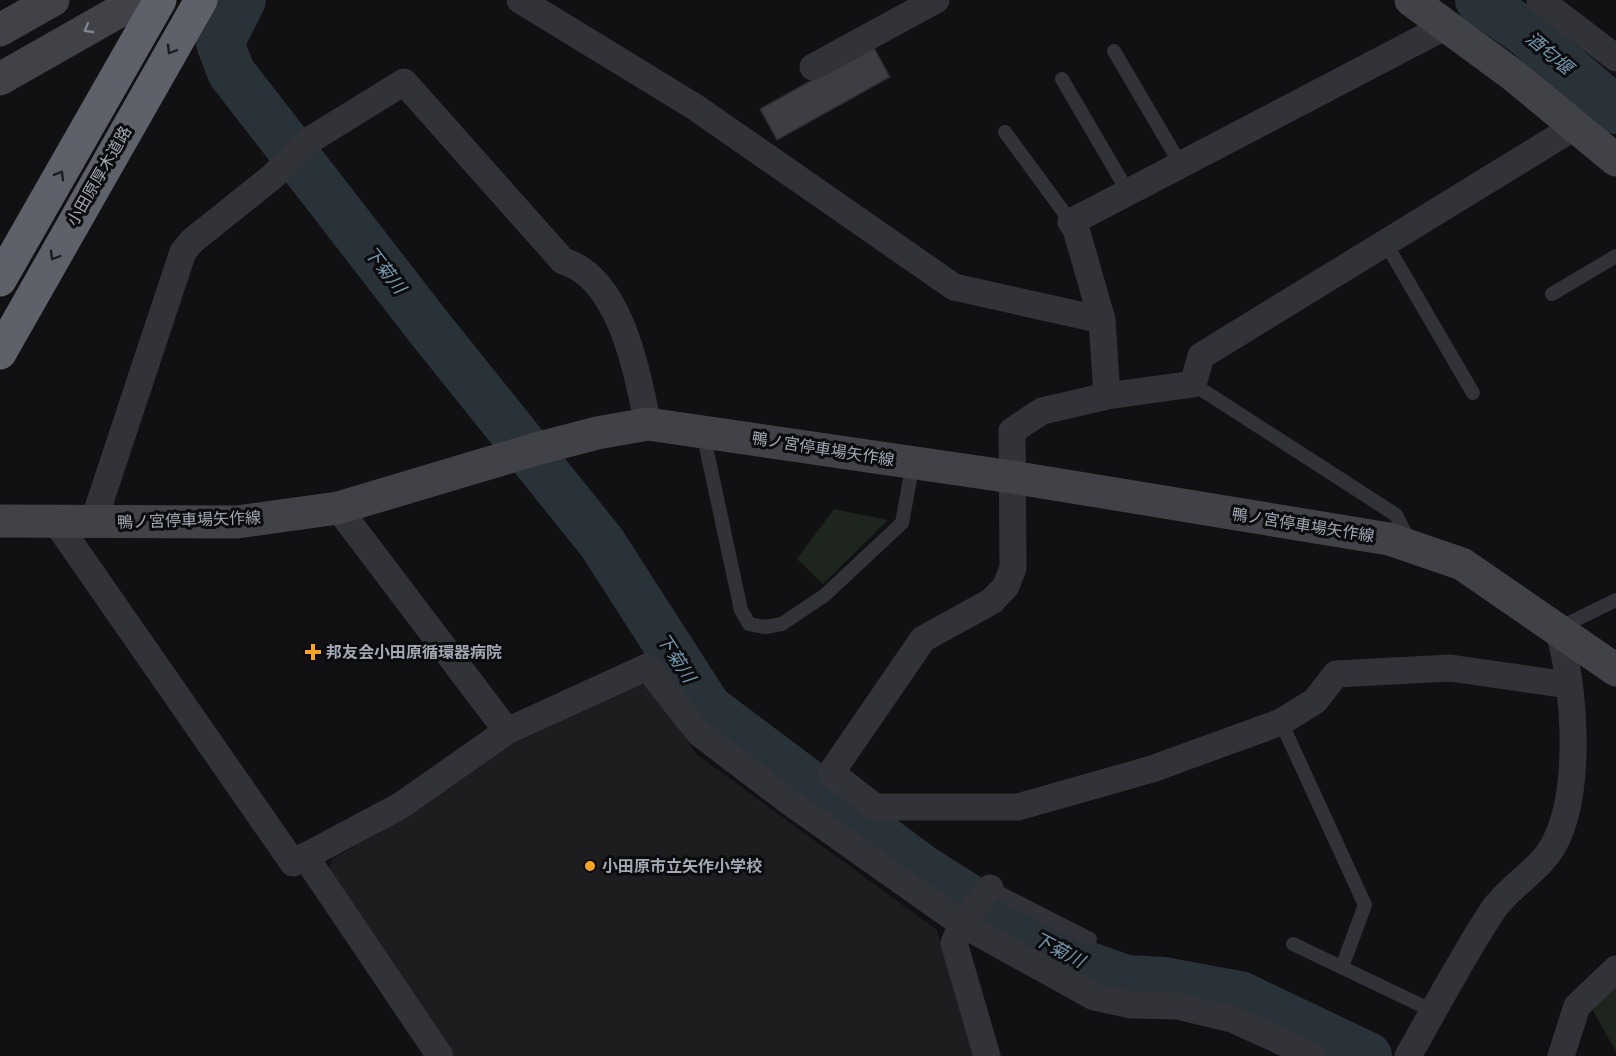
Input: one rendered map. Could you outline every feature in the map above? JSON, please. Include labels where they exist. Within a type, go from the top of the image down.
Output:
[{"type":"highway","name":"小田原厚木道路","points":[[0,280],[160,0]]},
{"type":"highway","name":"小田原厚木道路","points":[[0,353],[201,0]]},
{"type":"main road","points":[[0,30],[53,0]]},
{"type":"main road","points":[[0,79],[139,0]]},
{"type":"main road","points":[[1411,0],[1576,126],[1616,160]]},
{"type":"main road","name":"鴨ノ宮停車場矢作線","points":[[0,521],[237,522],[338,508],[524,452],[597,433],[648,424],[1012,477],[1389,540],[1462,564],[1616,670]]},
{"type":"street","points":[[520,0],[695,107],[954,287],[1101,320]]},
{"type":"street","points":[[813,68],[936,0]]},
{"type":"street","points":[[1540,0],[1616,58]]},
{"type":"street","points":[[1107,396],[1101,320],[1076,229],[1071,222],[1446,26]]},
{"type":"street","points":[[93,523],[183,252],[192,241],[272,177],[310,140],[404,81],[563,261],[579,266],[595,282],[626,330],[648,424]]},
{"type":"street","points":[[1568,685],[1450,668],[1336,674],[1315,701],[1281,722],[1152,769],[1018,807],[875,807],[831,773],[923,639],[992,601],[1006,586],[1013,568],[1012,431],[1042,411],[1107,396],[1193,384],[1201,356],[1576,126]]},
{"type":"street","points":[[338,508],[507,730]]},
{"type":"street","points":[[56,522],[293,863],[400,806],[507,730],[647,667],[699,734],[791,803],[1094,997],[1131,1005],[1178,1006],[1232,1019],[1313,1056]]},
{"type":"street","points":[[1410,1054],[1494,907],[1534,869],[1558,836],[1570,796],[1574,752],[1567,659],[1558,628]]},
{"type":"street","points":[[305,856],[440,1056]]},
{"type":"street","points":[[987,1056],[954,943],[967,917],[990,888]]},
{"type":"street","points":[[1561,1056],[1577,1006],[1616,969]]},
{"type":"lane","points":[[1114,51],[1181,165]]},
{"type":"lane","points":[[1062,79],[1128,192]]},
{"type":"lane","points":[[1005,132],[1071,222]]},
{"type":"lane","points":[[1385,242],[1473,393]]},
{"type":"lane","points":[[1552,294],[1616,256]]},
{"type":"lane","points":[[1193,384],[1396,515],[1412,547]]},
{"type":"lane","points":[[703,431],[741,610],[749,624],[765,627],[782,624],[825,596],[902,523],[913,463]]},
{"type":"lane","points":[[1558,628],[1616,600]]},
{"type":"lane","points":[[1281,722],[1365,904],[1342,967]]},
{"type":"lane","points":[[990,888],[1090,939]]},
{"type":"lane","points":[[1293,944],[1433,1011]]},
{"type":"shaded area","points":[[834,509],[888,520],[823,584],[797,559]]},
{"type":"shaded area","name":"小田原市立矢作小学校","points":[[641,684],[651,687],[696,754],[937,930],[974,1056],[451,1056],[328,874],[332,859],[402,819],[504,748],[564,717]]},
{"type":"shaded area","points":[[1616,980],[1616,1052],[1590,1005]]},
{"type":"building","points":[[873,46],[890,77],[777,140],[760,109]]},
{"type":"waterway","name":"下菊川","points":[[242,0],[220,43],[231,72],[431,330],[602,543],[708,708],[920,867],[999,917],[1087,965],[1126,979],[1164,981],[1240,995],[1368,1056]]},
{"type":"waterway","name":"酒匂堰","points":[[1479,0],[1525,32],[1616,110]]},
{"type":"place","name":"邦友会小田原循環器病院","points":[[313,652]]},
{"type":"place","name":"小田原市立矢作小学校","points":[[590,866]]}]
